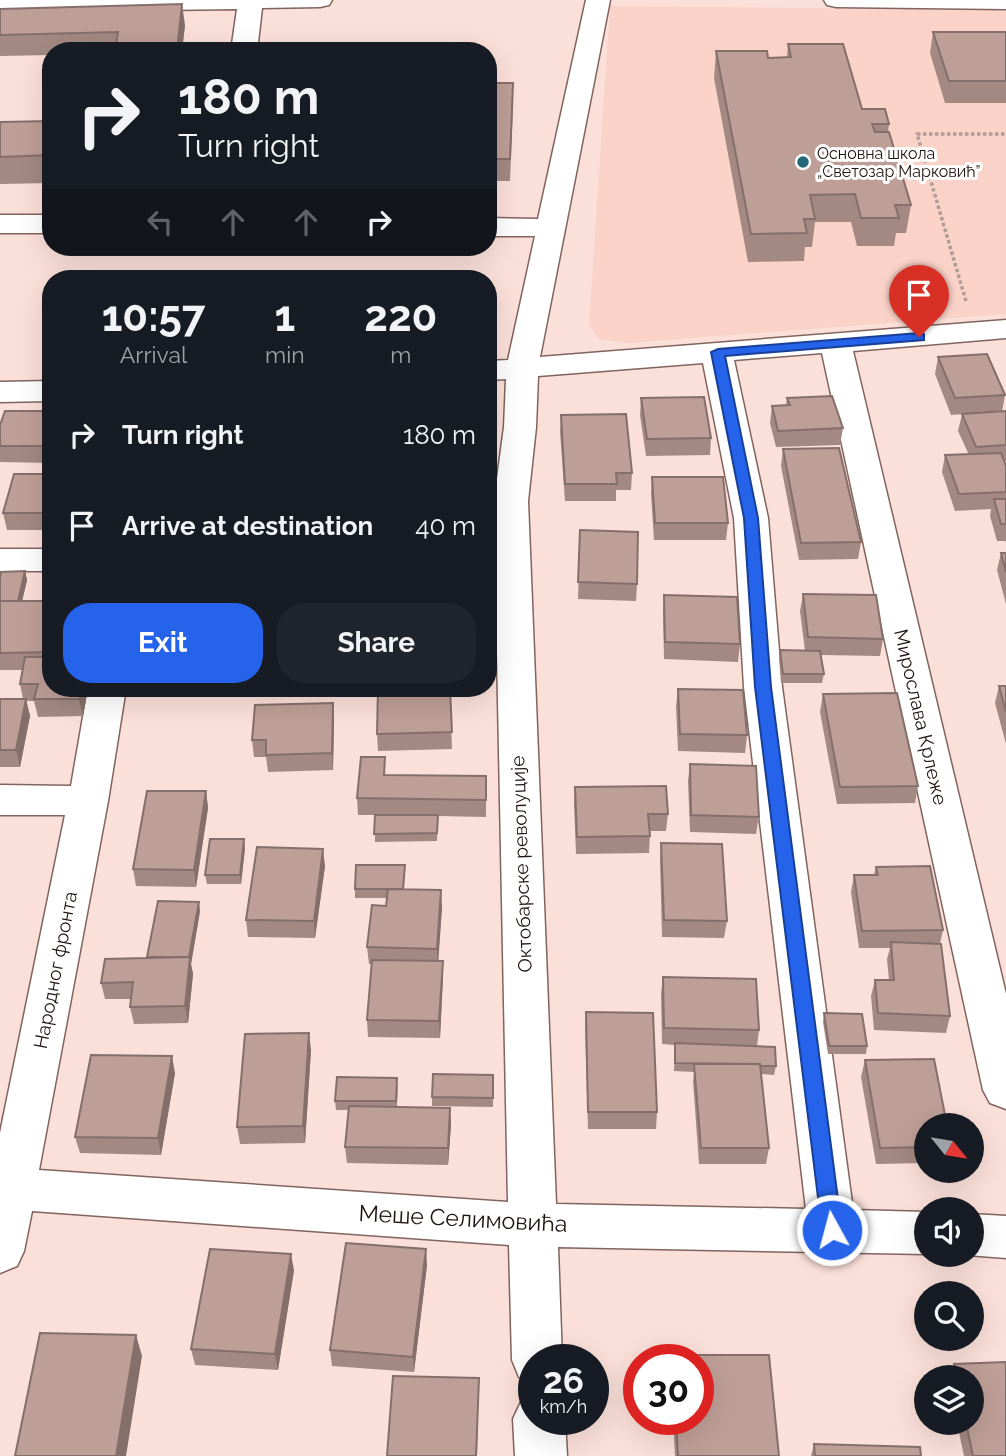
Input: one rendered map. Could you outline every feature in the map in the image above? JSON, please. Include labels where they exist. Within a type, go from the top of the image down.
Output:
[{"type":"street","points":[[245,42],[251,0]]},
{"type":"street","points":[[0,5],[320,0]]},
{"type":"street","name":"Октобарске револуције","points":[[536,1344],[510,501],[520,427],[505,370],[551,228],[598,0]]},
{"type":"street","points":[[836,0],[1006,2]]},
{"type":"street","points":[[0,225],[42,224]]},
{"type":"street","points":[[497,227],[551,228]]},
{"type":"street","points":[[505,370],[1006,329]]},
{"type":"street","name":"Мирослава Крлеже","points":[[836,344],[1006,1090]]},
{"type":"street","points":[[718,352],[751,518],[763,687],[832,1230]]},
{"type":"street","points":[[0,392],[42,390]]},
{"type":"street","points":[[0,560],[42,560]]},
{"type":"street","name":"Народног фронта","points":[[0,1251],[6,1188],[88,802],[106,697]]},
{"type":"street","points":[[0,800],[88,802]]},
{"type":"street","name":"Меше Селимовића","points":[[6,1188],[532,1225],[914,1233]]},
{"type":"street","points":[[984,1236],[1006,1237]]},
{"type":"street","points":[[540,1435],[541,1456]]},
{"type":"path","points":[[975,332],[916,134],[1006,134]]},
{"type":"shaded area","name":"Основна школа „Светозар Марковић”","points":[[610,6],[1006,10],[1006,314],[629,343],[599,339],[589,324]]},
{"type":"building","points":[[182,4],[178,42],[116,42],[118,32],[0,35],[0,9]]},
{"type":"building","points":[[933,32],[1006,32],[1006,81],[949,81]]},
{"type":"building","points":[[788,44],[843,44],[862,109],[885,109],[889,124],[872,124],[875,132],[889,132],[911,205],[895,205],[899,218],[861,218],[855,194],[810,195],[815,219],[804,219],[807,233],[751,234],[716,51],[767,51],[768,58],[791,57]]},
{"type":"building","points":[[497,83],[513,83],[510,159],[497,159]]},
{"type":"building","points":[[42,121],[42,155],[0,157],[0,122]]},
{"type":"building","points":[[987,354],[1005,395],[955,398],[938,357]]},
{"type":"building","points":[[832,396],[843,428],[778,431],[772,406],[790,405],[787,398]]},
{"type":"building","points":[[704,397],[711,438],[647,439],[641,398]]},
{"type":"building","points":[[5,411],[42,411],[42,446],[0,446],[0,425]]},
{"type":"building","points":[[1006,411],[1006,445],[976,447],[962,414]]},
{"type":"building","points":[[626,414],[632,473],[616,473],[617,484],[565,484],[561,415]]},
{"type":"building","points":[[839,448],[861,542],[801,543],[783,449]]},
{"type":"building","points":[[1001,453],[1006,466],[1006,492],[959,494],[945,455]]},
{"type":"building","points":[[14,474],[42,474],[42,513],[3,513]]},
{"type":"building","points":[[652,477],[723,477],[728,523],[655,523]]},
{"type":"building","points":[[994,499],[1006,499],[1006,524],[1001,524]]},
{"type":"building","points":[[580,530],[638,532],[637,584],[578,582]]},
{"type":"building","points":[[1001,553],[1006,553],[1006,572]]},
{"type":"building","points":[[25,571],[18,601],[0,601],[1,572]]},
{"type":"building","points":[[803,594],[876,595],[883,639],[808,637]]},
{"type":"building","points":[[664,595],[737,597],[740,644],[665,642]]},
{"type":"building","points":[[0,601],[42,601],[42,652],[0,653]]},
{"type":"building","points":[[780,650],[820,651],[824,674],[783,674]]},
{"type":"building","points":[[25,657],[42,657],[42,697],[80,697],[34,699],[38,684],[20,684]]},
{"type":"building","points":[[999,686],[1006,686],[1006,712]]},
{"type":"building","points":[[678,689],[743,690],[747,735],[680,734]]},
{"type":"building","points":[[897,693],[918,786],[840,787],[823,694]]},
{"type":"building","points":[[378,697],[450,697],[452,732],[377,734]]},
{"type":"building","points":[[0,699],[26,699],[16,750],[0,750]]},
{"type":"building","points":[[333,703],[332,753],[266,755],[266,740],[252,740],[255,705]]},
{"type":"building","points":[[361,757],[385,757],[384,775],[486,776],[486,800],[357,798]]},
{"type":"building","points":[[690,764],[756,766],[759,817],[691,815]]},
{"type":"building","points":[[666,786],[668,814],[648,814],[650,836],[577,837],[575,787]]},
{"type":"building","points":[[147,791],[206,791],[194,870],[133,869]]},
{"type":"building","points":[[375,815],[438,815],[437,833],[374,834]]},
{"type":"building","points":[[210,839],[244,839],[240,875],[205,875]]},
{"type":"building","points":[[661,843],[722,844],[727,921],[664,920]]},
{"type":"building","points":[[257,847],[323,849],[314,921],[246,920]]},
{"type":"building","points":[[356,865],[405,865],[403,889],[355,889]]},
{"type":"building","points":[[930,866],[943,930],[862,931],[854,875],[878,875],[876,867]]},
{"type":"building","points":[[388,889],[441,890],[437,949],[367,947],[372,905],[386,906]]},
{"type":"building","points":[[158,901],[199,902],[189,957],[147,957]]},
{"type":"building","points":[[891,942],[941,944],[950,1016],[878,1013],[875,980],[894,980]]},
{"type":"building","points":[[190,957],[185,1006],[130,1007],[133,982],[101,983],[105,959]]},
{"type":"building","points":[[372,960],[443,961],[439,1021],[367,1020]]},
{"type":"building","points":[[663,977],[756,979],[759,1030],[664,1028]]},
{"type":"building","points":[[586,1012],[653,1013],[657,1112],[588,1112]]},
{"type":"building","points":[[824,1013],[862,1014],[867,1046],[829,1046]]},
{"type":"building","points":[[309,1033],[303,1126],[237,1127],[245,1034]]},
{"type":"building","points":[[675,1043],[775,1047],[776,1066],[675,1063]]},
{"type":"building","points":[[91,1055],[172,1056],[158,1138],[75,1137]]},
{"type":"building","points":[[934,1059],[945,1113],[914,1113],[914,1147],[880,1148],[865,1060]]},
{"type":"building","points":[[694,1064],[760,1064],[769,1148],[701,1148]]},
{"type":"building","points":[[433,1074],[493,1075],[493,1098],[432,1097]]},
{"type":"building","points":[[337,1077],[397,1078],[396,1101],[335,1101]]},
{"type":"building","points":[[349,1106],[450,1108],[448,1148],[345,1147]]},
{"type":"building","points":[[346,1243],[426,1249],[413,1357],[330,1350]]},
{"type":"building","points":[[210,1249],[291,1254],[275,1354],[191,1349]]},
{"type":"building","points":[[40,1333],[136,1335],[116,1456],[15,1456]]},
{"type":"building","points":[[714,1355],[769,1355],[779,1456],[678,1456],[677,1435],[714,1435]]},
{"type":"building","points":[[1006,1362],[1006,1456],[973,1456],[969,1435],[984,1435],[984,1365],[954,1364]]},
{"type":"building","points":[[393,1376],[479,1378],[476,1456],[387,1456]]},
{"type":"building","points":[[814,1444],[920,1447],[921,1456],[815,1456]]},
{"type":"place","name":"Основна школа „Светозар Марковић”","points":[[803,162]]},
{"type":"route","points":[[832,1230],[763,687],[751,518],[718,352],[919,337]]}]
